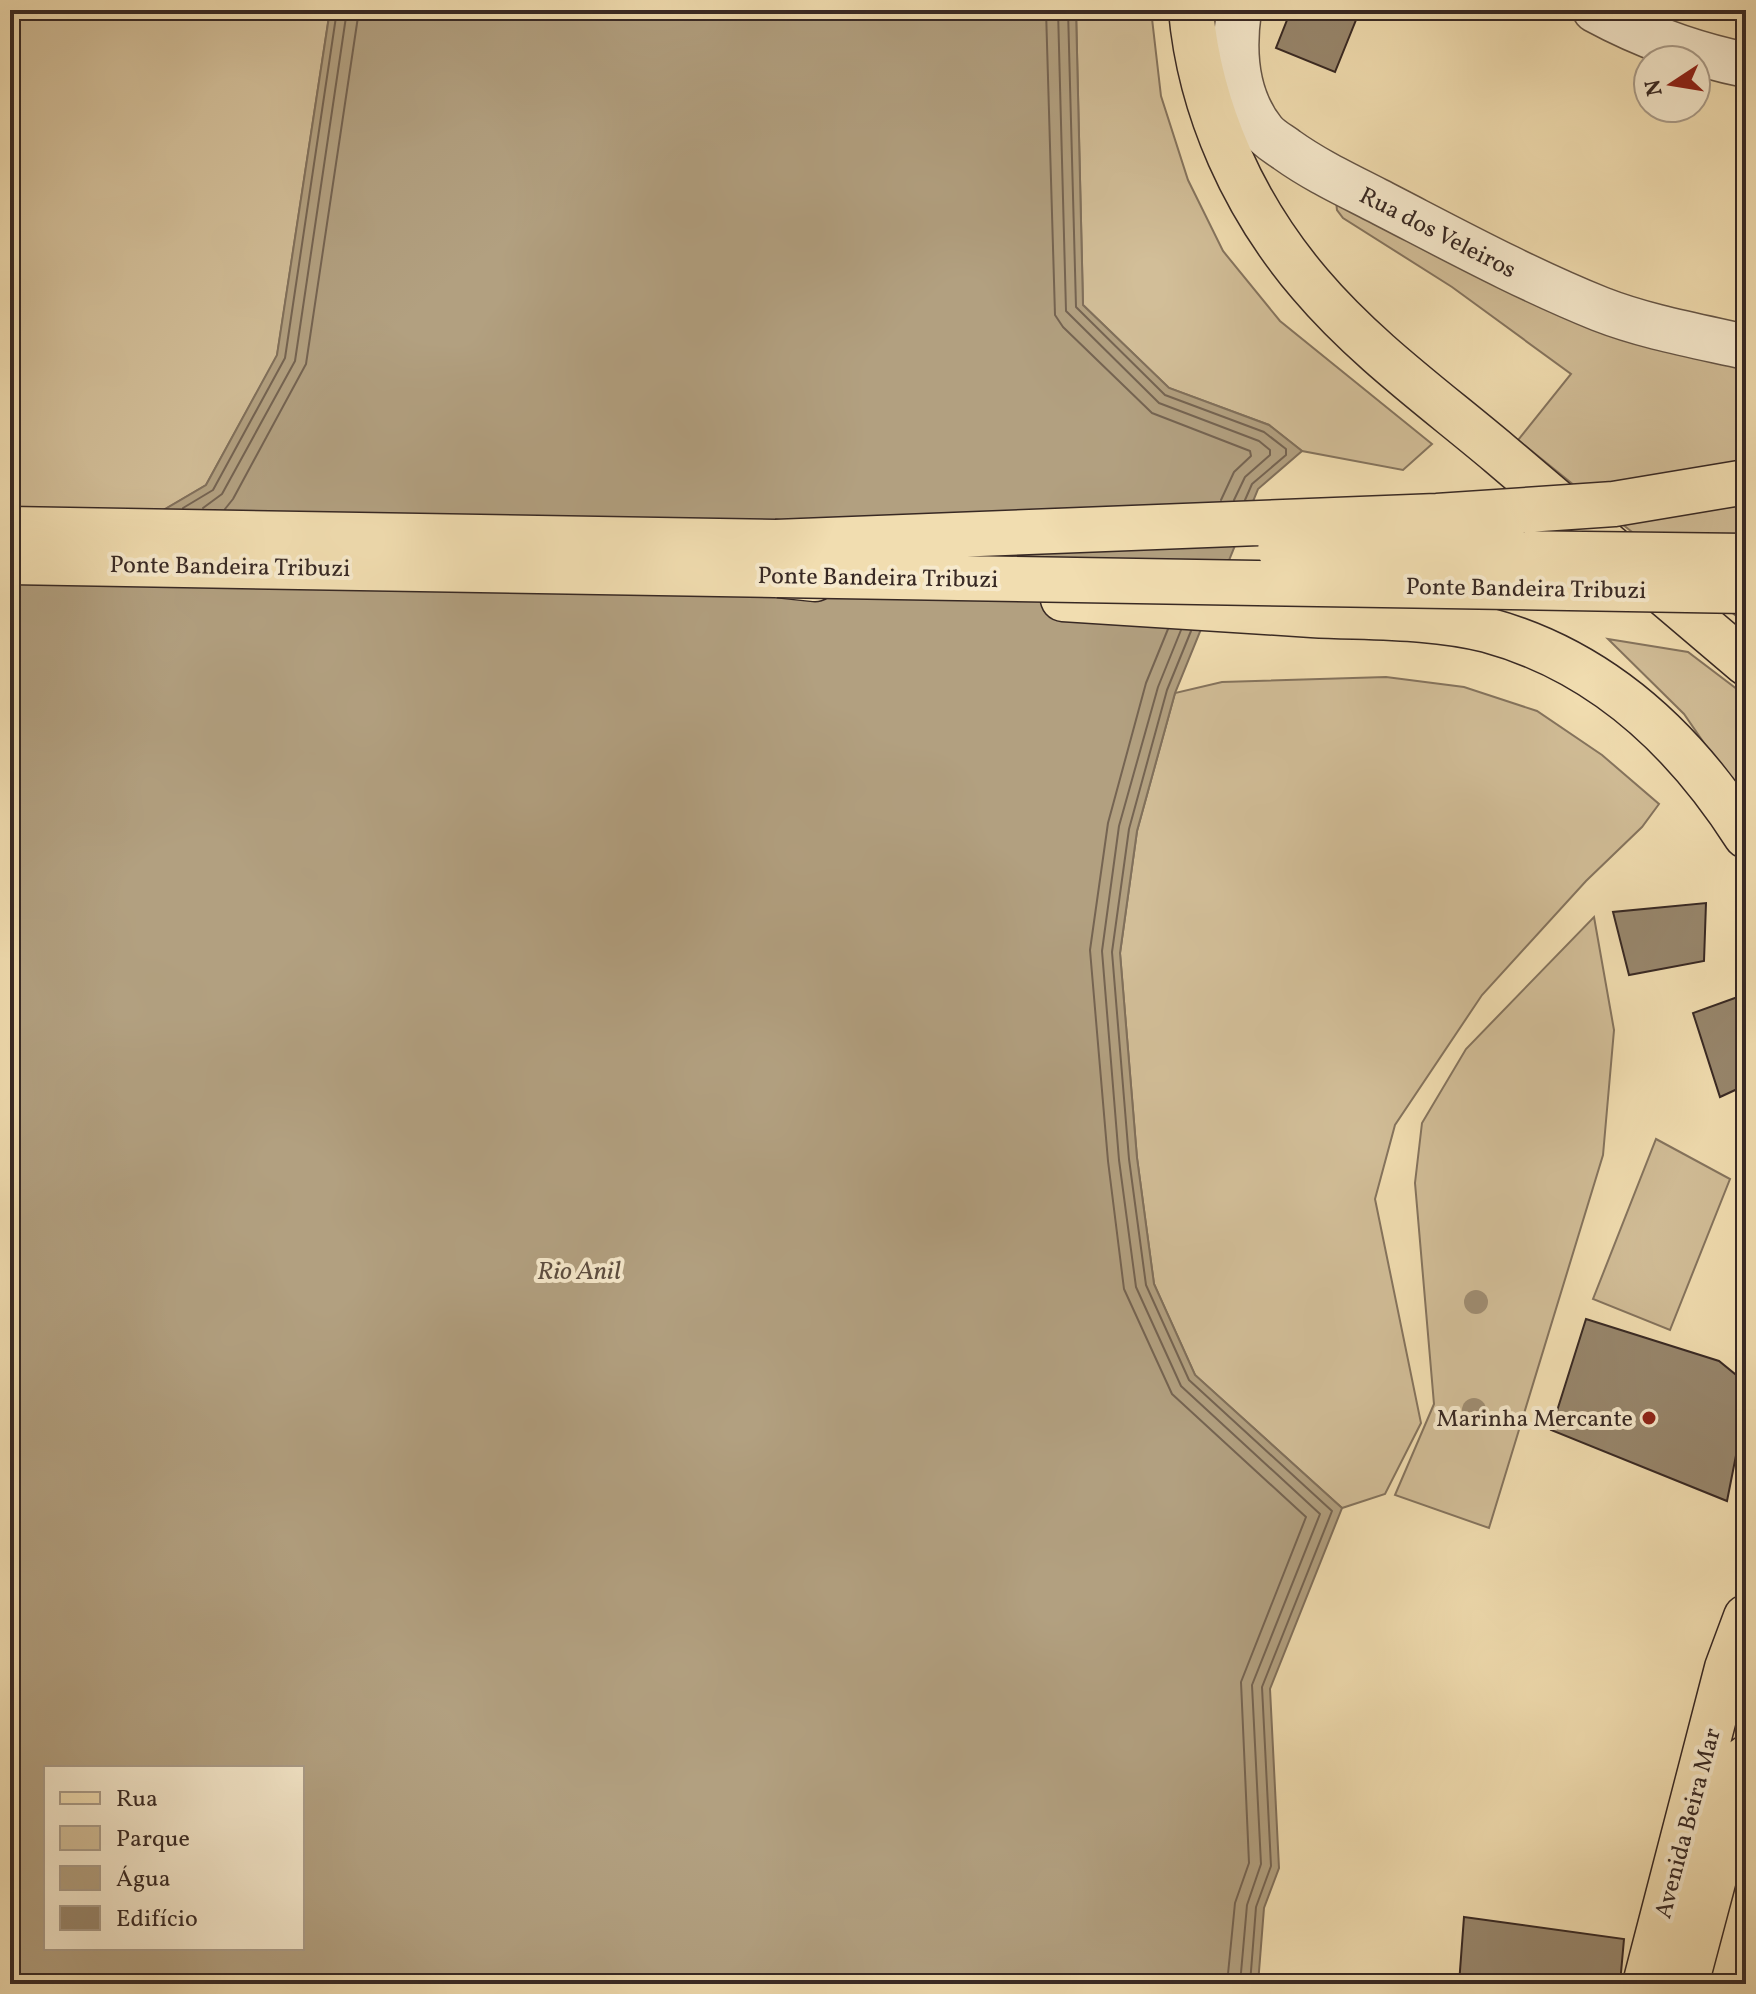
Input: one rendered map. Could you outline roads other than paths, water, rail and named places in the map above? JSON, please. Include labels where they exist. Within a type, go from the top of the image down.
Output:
[{"type":"main road","points":[[1191,10],[1200,70],[1226,149],[1267,225],[1311,286],[1370,344],[1746,663]]},
{"type":"main road","points":[[776,559],[1614,504],[1746,482]]},
{"type":"main road","name":"Ponte Bandeira Tribuzi","points":[[10,529],[776,559],[1746,591]]},
{"type":"main road","name":"Ponte Bandeira Tribuzi","points":[[10,562],[1746,556]]},
{"type":"main road","points":[[776,559],[1034,597],[1416,621],[1486,630],[1572,665],[1646,714],[1691,759],[1746,836]]},
{"type":"main road","points":[[1727,1668],[1746,1593]]},
{"type":"main road","name":"Avenida Beira Mar","points":[[1645,1984],[1727,1668],[1746,1617]]},
{"type":"main road","name":"Avenida Beira Mar","points":[[1686,1984],[1746,1758]]},
{"type":"street","name":"Rua dos Veleiros","points":[[1239,10],[1237,63],[1242,92],[1251,114],[1264,134],[1310,167],[1541,284],[1603,310],[1680,333],[1746,347]]},
{"type":"street","points":[[1595,10],[1673,46],[1746,65]]},
{"type":"water","name":"Rio Anil","points":[[330,10],[1076,10],[1083,305],[1169,388],[1269,425],[1302,451],[1258,489],[1175,693],[1137,831],[1120,953],[1137,1158],[1154,1284],[1195,1375],[1342,1508],[1270,1689],[1279,1868],[1264,1908],[1258,1984],[10,1984],[10,513],[114,539],[206,485],[277,355]]},
{"type":"place","name":"Marinha Mercante","points":[[1649,1418]]}]
